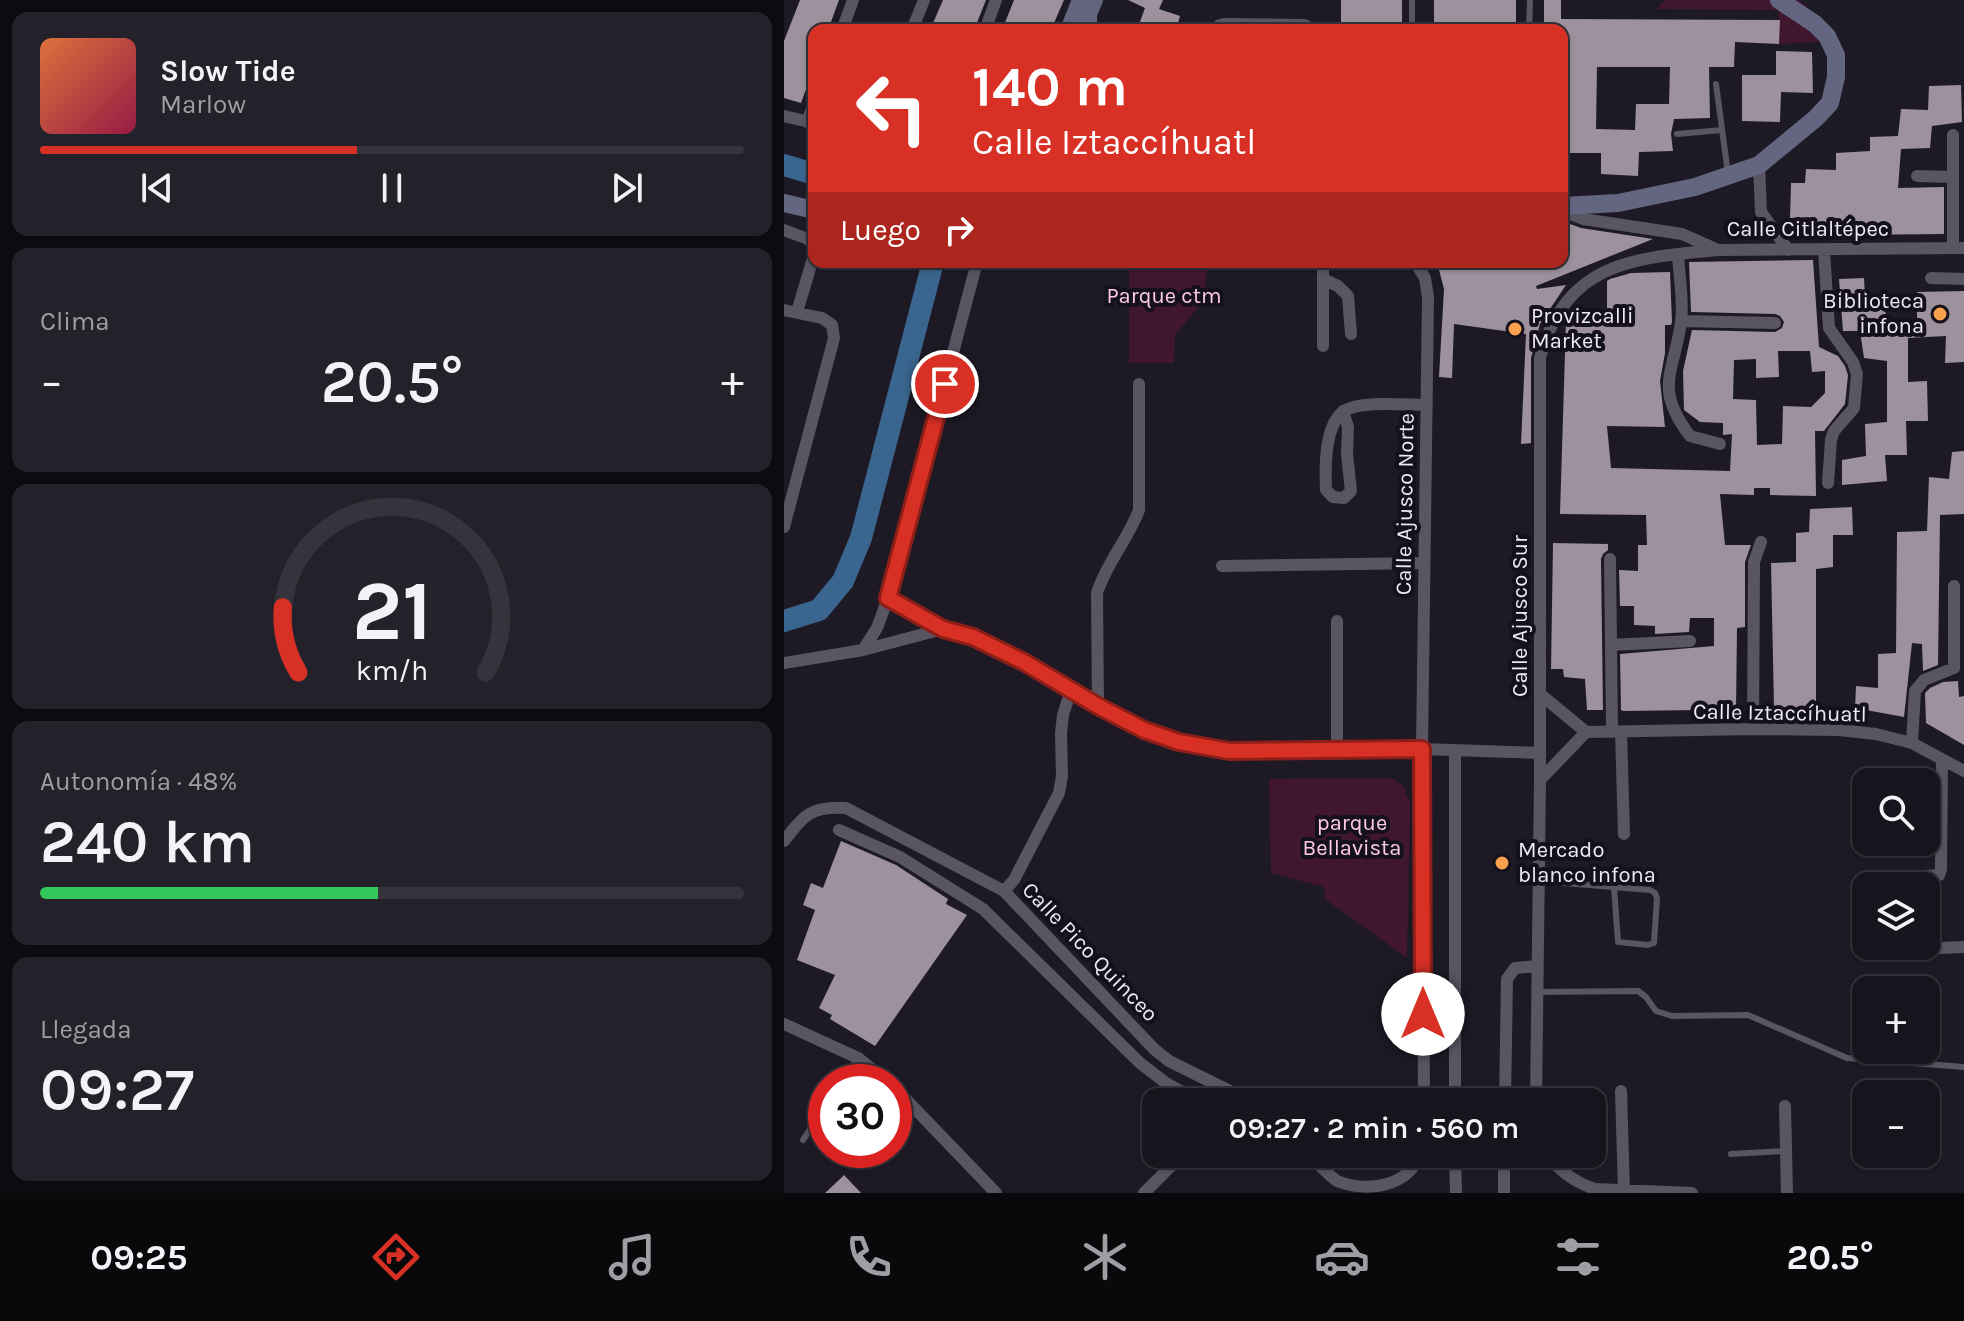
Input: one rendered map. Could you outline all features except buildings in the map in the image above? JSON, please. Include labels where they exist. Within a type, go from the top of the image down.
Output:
[{"type":"street","points":[[844,24],[853,0]]},
{"type":"street","points":[[914,24],[924,0]]},
{"type":"street","points":[[987,24],[996,0]]},
{"type":"street","points":[[1568,208],[1618,203],[1695,187],[1759,165],[1816,118],[1830,103],[1836,77],[1836,55],[1827,36],[1815,24],[1779,0]]},
{"type":"street","points":[[784,116],[808,122]]},
{"type":"street","points":[[1953,135],[1959,247]]},
{"type":"street","points":[[1759,165],[1761,212],[1788,250]]},
{"type":"street","points":[[1917,176],[1953,177]]},
{"type":"street","points":[[784,203],[808,209]]},
{"type":"street","name":"Calle Citlaltépec","points":[[1568,212],[1583,219],[1682,234],[1718,250],[1959,247]]},
{"type":"street","points":[[1763,250],[1771,229]]},
{"type":"street","points":[[784,230],[808,239]]},
{"type":"street","name":"Calle Ajusco Sur","points":[[1536,1088],[1540,358],[1557,312],[1575,292],[1600,273],[1628,261],[1718,250]]},
{"type":"street","points":[[1824,251],[1829,328],[1853,362],[1857,374],[1854,408],[1834,431],[1831,440],[1828,483]]},
{"type":"street","points":[[1678,254],[1681,321],[1668,376],[1669,401],[1690,436],[1720,444]]},
{"type":"street","points":[[784,527],[834,338],[832,325],[822,318],[790,311],[809,268]]},
{"type":"street","points":[[863,650],[877,628],[888,598],[975,268]]},
{"type":"street","points":[[1323,268],[1323,346]]},
{"type":"street","name":"Calle Ajusco Norte","points":[[1419,268],[1425,278],[1428,297],[1422,749],[1424,1088]]},
{"type":"street","points":[[1931,278],[1964,279]]},
{"type":"street","points":[[1323,279],[1338,286],[1348,296],[1351,334]]},
{"type":"street","points":[[1681,321],[1775,323]]},
{"type":"street","points":[[1098,706],[1097,593],[1139,510],[1139,384]]},
{"type":"street","points":[[1343,411],[1348,427],[1351,491],[1344,498],[1333,497],[1326,490],[1327,446],[1343,411],[1358,406],[1427,405]]},
{"type":"street","points":[[1753,729],[1754,562],[1761,542]]},
{"type":"street","points":[[1610,559],[1611,645],[1624,834]]},
{"type":"street","points":[[1222,566],[1424,563]]},
{"type":"street","points":[[1954,586],[1954,668],[1964,678]]},
{"type":"street","points":[[888,598],[943,629],[973,637],[1024,662],[1144,730],[1179,742],[1229,751],[1422,749],[1540,753]]},
{"type":"street","points":[[1337,621],[1337,749]]},
{"type":"street","points":[[784,663],[863,650],[943,629]]},
{"type":"street","points":[[1611,645],[1690,641]]},
{"type":"street","points":[[1912,743],[1915,691],[1924,680],[1954,668]]},
{"type":"street","points":[[1004,891],[1014,880],[1059,793],[1062,724],[1071,690]]},
{"type":"street","points":[[1540,694],[1586,732],[1540,780]]},
{"type":"street","name":"Calle Iztaccíhuatl","points":[[1586,732],[1839,730],[1876,734],[1912,743],[1964,771]]},
{"type":"street","points":[[1455,750],[1455,1088]]},
{"type":"street","points":[[1940,872],[1942,760]]},
{"type":"street","name":"Calle Pico Quinceo","points":[[784,841],[805,814],[824,806],[846,808],[1004,891],[1154,1049],[1169,1061],[1220,1088]]},
{"type":"street","points":[[839,830],[900,857],[983,909],[1140,1063],[1175,1088]]},
{"type":"street","points":[[1940,948],[1964,947]]},
{"type":"street","points":[[1054,977],[1072,963]]},
{"type":"street","points":[[1505,1088],[1507,979],[1515,968],[1537,966]]},
{"type":"street","points":[[784,1024],[866,1064]]},
{"type":"street","points":[[1621,1091],[1624,1191]]},
{"type":"street","points":[[912,1106],[996,1193]]},
{"type":"street","points":[[1785,1106],[1787,1193]]},
{"type":"street","points":[[1147,1192],[1170,1168]]},
{"type":"street","points":[[1324,1168],[1338,1182],[1363,1191],[1390,1188],[1414,1168]]},
{"type":"street","points":[[1455,1168],[1456,1193]]},
{"type":"street","points":[[1504,1168],[1504,1193]]},
{"type":"street","points":[[1557,1168],[1580,1184],[1595,1189],[1692,1193]]},
{"type":"lane","points":[[1412,0],[1412,24]]},
{"type":"lane","points":[[1529,24],[1530,0]]},
{"type":"lane","points":[[1219,24],[1224,21],[1308,24]]},
{"type":"lane","points":[[1716,84],[1728,174]]},
{"type":"lane","points":[[1677,134],[1722,130]]},
{"type":"lane","points":[[1539,881],[1614,887],[1655,893],[1654,943],[1618,942],[1614,887]]},
{"type":"lane","points":[[1537,992],[1638,991],[1656,1011],[1672,1016],[1748,1015],[1847,1058],[1964,1067]]},
{"type":"lane","points":[[854,1064],[858,1058]]},
{"type":"lane","points":[[803,1140],[808,1132]]},
{"type":"lane","points":[[1731,1154],[1786,1151]]},
{"type":"green space","points":[[1665,0],[1798,0],[1832,41],[1779,44],[1779,10],[1656,9]]},
{"type":"green space","name":"Parque ctm","points":[[1129,268],[1207,268],[1203,302],[1175,335],[1174,363],[1129,363]]},
{"type":"green space","name":"parque Bellavista","points":[[1392,778],[1404,787],[1410,804],[1407,958],[1325,899],[1324,887],[1271,873],[1269,779]]},
{"type":"waterway","points":[[784,165],[808,172]]},
{"type":"waterway","points":[[784,621],[819,610],[843,581],[861,538],[931,268]]},
{"type":"place","name":"Biblioteca infona","points":[[1940,314]]},
{"type":"place","name":"Provizcalli Market","points":[[1515,329]]},
{"type":"place","name":"Mercado blanco infona","points":[[1502,863]]},
{"type":"route","points":[[945,384],[888,598],[943,629],[973,637],[1024,662],[1144,730],[1179,742],[1229,751],[1422,749],[1423,1014]]}]
